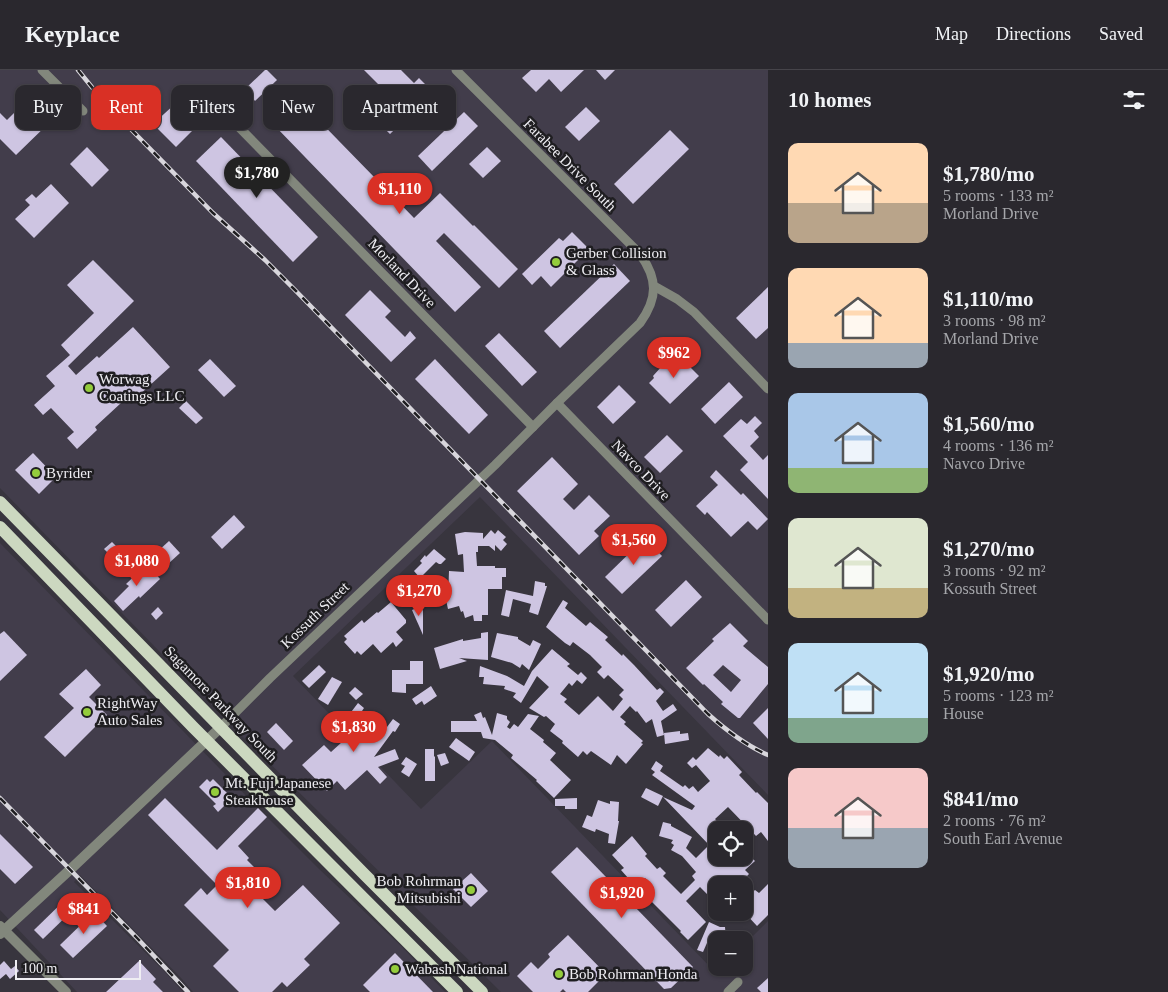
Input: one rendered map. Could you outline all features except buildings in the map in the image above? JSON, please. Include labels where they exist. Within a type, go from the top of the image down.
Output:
[{"type":"main road","name":"Sagamore Parkway South","points":[[0,502],[482,992]]},
{"type":"main road","points":[[0,527],[207,741],[457,992]]},
{"type":"street","points":[[42,70],[82,111]]},
{"type":"street","name":"Farabee Drive South","points":[[456,70],[640,254],[652,274],[654,286]]},
{"type":"street","name":"Morland Drive","points":[[242,130],[533,427]]},
{"type":"street","points":[[654,286],[677,299],[694,312],[768,389]]},
{"type":"street","name":"Kossuth Street","points":[[1,930],[70,870],[221,728],[270,678],[495,465],[640,323],[647,313],[654,286]]},
{"type":"street","name":"Navco Drive","points":[[557,403],[768,620]]},
{"type":"street","points":[[1,930],[66,992]]},
{"type":"street","points":[[728,992],[738,982]]},
{"type":"shaded area","points":[[0,70],[768,70],[768,795],[480,497],[293,676],[421,809],[492,741],[708,965],[708,976],[753,976],[753,936],[768,921],[768,992],[501,992],[237,731],[0,488]]},
{"type":"shaded area","points":[[0,543],[258,808],[319,869],[401,946],[445,992],[193,992],[80,875],[74,882],[183,992],[77,992],[0,910]]},
{"type":"railway","points":[[78,70],[114,112],[213,213],[294,289],[708,714],[736,737],[768,755]]},
{"type":"railway","points":[[0,798],[188,992]]},
{"type":"place","name":"Gerber Collision & Glass","points":[[556,262]]},
{"type":"place","name":"Worwag Coatings LLC","points":[[89,388]]},
{"type":"place","name":"Byrider","points":[[36,473]]},
{"type":"place","name":"RightWay Auto Sales","points":[[87,712]]},
{"type":"place","name":"Mt. Fuji Japanese Steakhouse","points":[[215,792]]},
{"type":"place","name":"Bob Rohrman Mitsubishi","points":[[471,890]]},
{"type":"place","name":"Wabash National","points":[[395,969]]},
{"type":"place","name":"Bob Rohrman Honda","points":[[559,974]]}]
